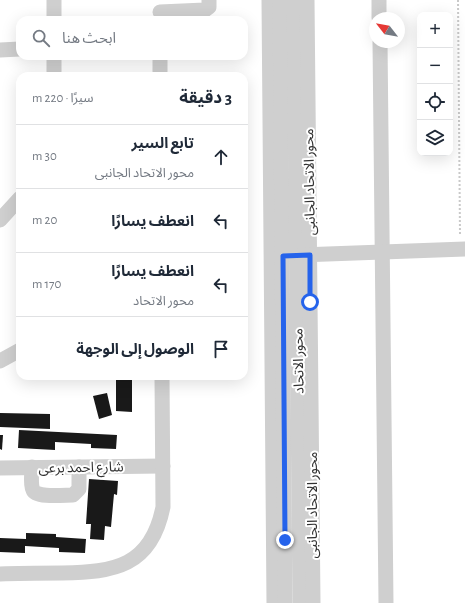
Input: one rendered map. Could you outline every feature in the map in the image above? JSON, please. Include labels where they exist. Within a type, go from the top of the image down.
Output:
[{"type":"street","points":[[54,0],[54,16]]},
{"type":"street","points":[[160,11],[188,6],[206,10],[209,6],[209,0]]},
{"type":"street","points":[[268,0],[274,603]]},
{"type":"street","name":"محور الاتحاد","points":[[280,0],[297,255],[285,603]]},
{"type":"street","name":"محور الاتحاد","points":[[294,0],[300,603]]},
{"type":"street","name":"محور الاتحاد الجانبى","points":[[307,0],[297,255],[313,603]]},
{"type":"street","points":[[379,0],[380,12]]},
{"type":"street","points":[[380,48],[386,603]]},
{"type":"street","points":[[0,50],[16,49]]},
{"type":"street","points":[[54,60],[54,72]]},
{"type":"street","points":[[160,60],[160,72]]},
{"type":"street","points":[[0,220],[16,202]]},
{"type":"street","points":[[297,255],[463,249]]},
{"type":"street","points":[[0,361],[16,352]]},
{"type":"street","points":[[0,574],[97,572],[124,564],[136,556],[146,546],[160,521],[163,507],[162,380]]},
{"type":"street","name":"شارع احمد برعى","points":[[0,468],[163,466]]},
{"type":"street","points":[[32,467],[32,488],[35,493],[40,495],[73,495],[79,489],[79,467]]},
{"type":"path","points":[[458,0],[463,249]]},
{"type":"building","points":[[116,380],[132,380],[132,412],[116,411]]},
{"type":"building","points":[[107,393],[112,415],[99,419],[93,396]]},
{"type":"building","points":[[0,413],[50,414],[50,429],[0,427]]},
{"type":"building","points":[[19,430],[117,435],[116,449],[91,448],[91,444],[55,442],[55,450],[18,448]]},
{"type":"building","points":[[0,435],[3,435],[2,450],[0,449]]},
{"type":"building","points":[[89,479],[118,481],[117,495],[114,494],[111,527],[105,526],[104,540],[90,539],[91,524],[86,524]]},
{"type":"building","points":[[26,533],[56,534],[56,537],[86,539],[85,553],[59,552],[59,548],[25,546],[25,553],[0,552],[0,538],[26,539]]},
{"type":"route","points":[[285,540],[283,256],[310,255],[310,302]]}]
